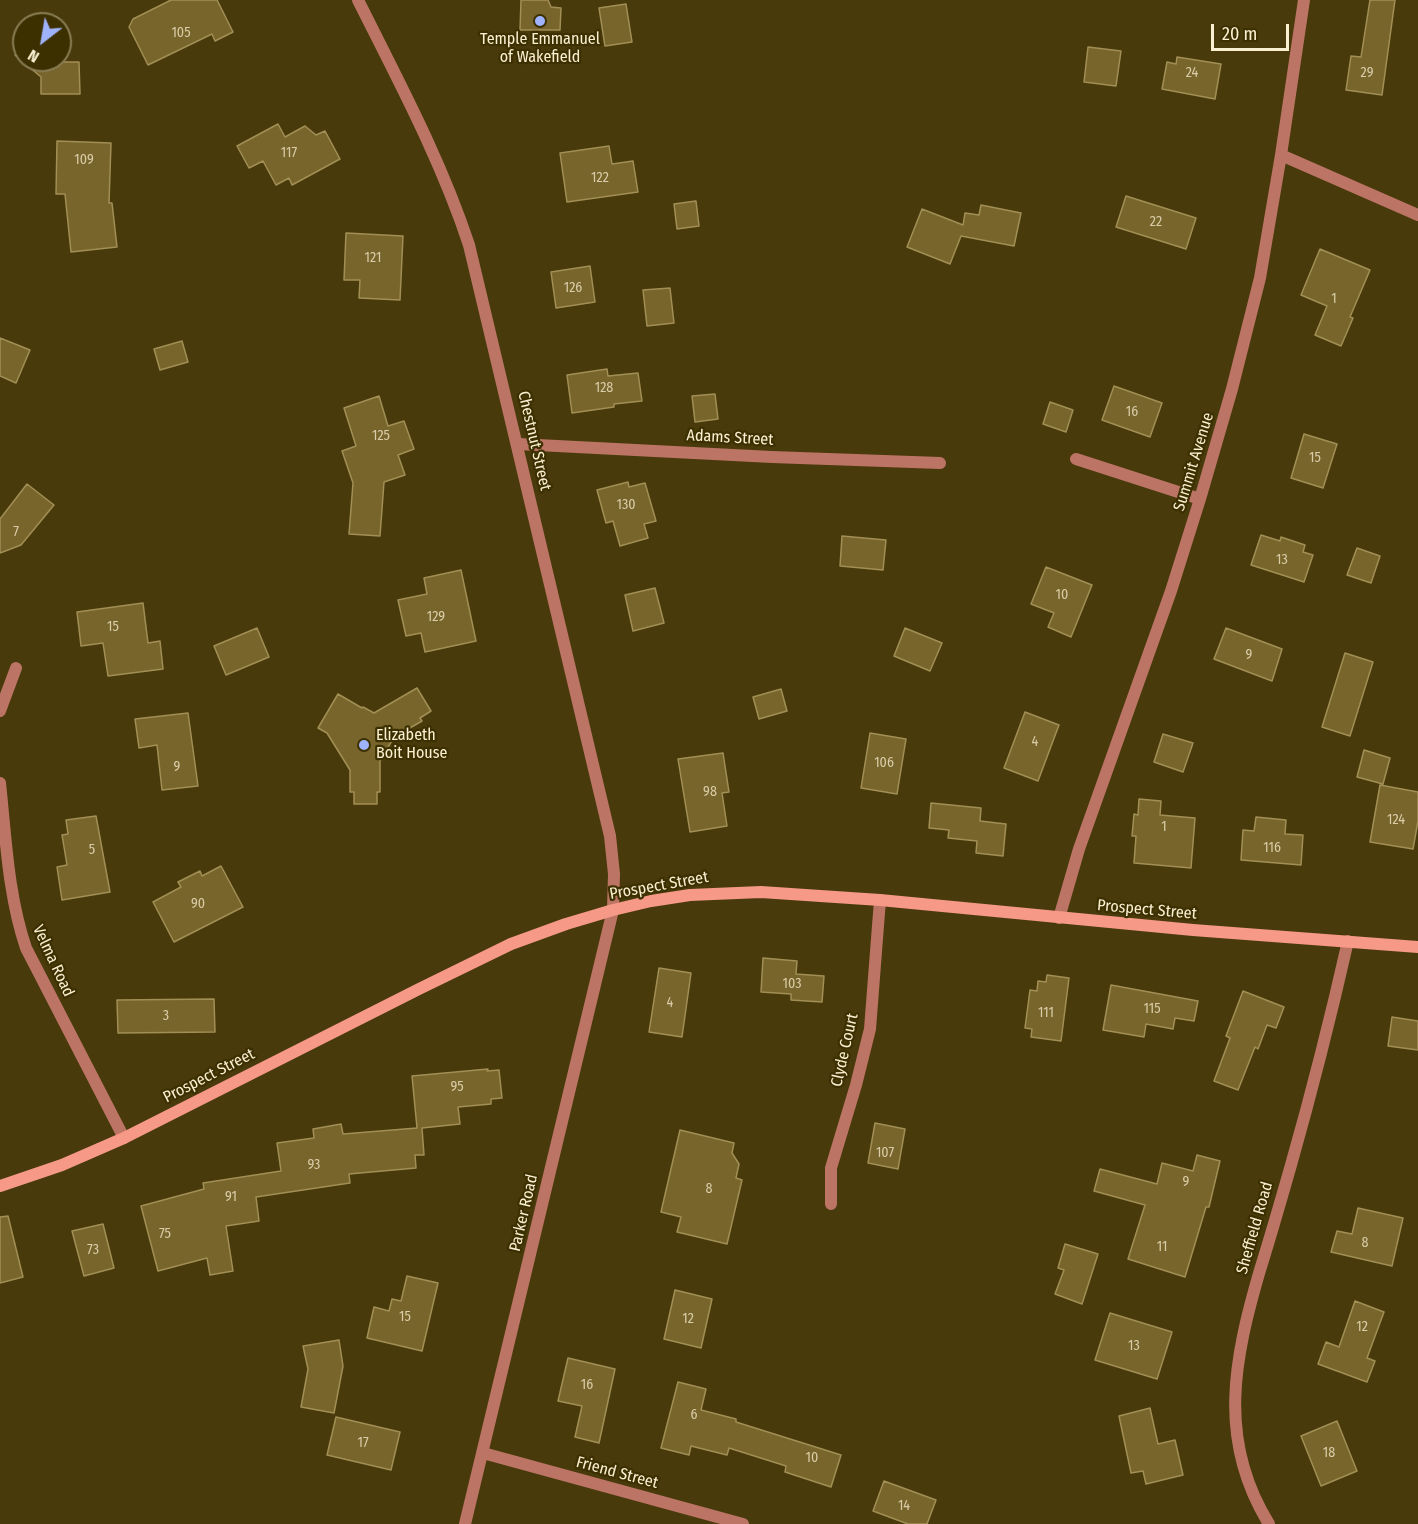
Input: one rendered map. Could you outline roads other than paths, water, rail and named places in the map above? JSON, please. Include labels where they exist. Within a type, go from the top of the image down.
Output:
[{"type":"main road","name":"Prospect Street","points":[[0,1186],[62,1165],[124,1138],[511,944],[566,924],[651,901],[690,895],[761,892],[880,900],[1193,930],[1418,947]]},
{"type":"street","name":"Chestnut Street","points":[[358,0],[436,158],[460,217],[471,255],[610,836],[614,874],[613,910]]},
{"type":"street","name":"Summit Avenue","points":[[1059,918],[1079,849],[1171,591],[1232,390],[1260,278],[1304,0]]},
{"type":"street","points":[[1281,155],[1418,215]]},
{"type":"street","name":"Adams Street","points":[[518,444],[940,463]]},
{"type":"street","points":[[1076,459],[1200,499]]},
{"type":"street","points":[[0,711],[16,668]]},
{"type":"street","name":"Velma Road","points":[[0,783],[10,879],[18,925],[26,948],[124,1138]]},
{"type":"street","name":"Clyde Court","points":[[831,1204],[831,1168],[870,1029],[880,900]]},
{"type":"street","name":"Parker Road","points":[[465,1524],[613,910]]},
{"type":"street","name":"Sheffield Road","points":[[1269,1524],[1250,1489],[1240,1450],[1235,1406],[1237,1365],[1246,1318],[1291,1166],[1348,941]]},
{"type":"street","name":"Friend Street","points":[[483,1453],[743,1524]]},
{"type":"place","name":"Temple Emmanuel of Wakefield","points":[[540,21]]},
{"type":"place","name":"Elizabeth Boit House","points":[[364,745]]}]
